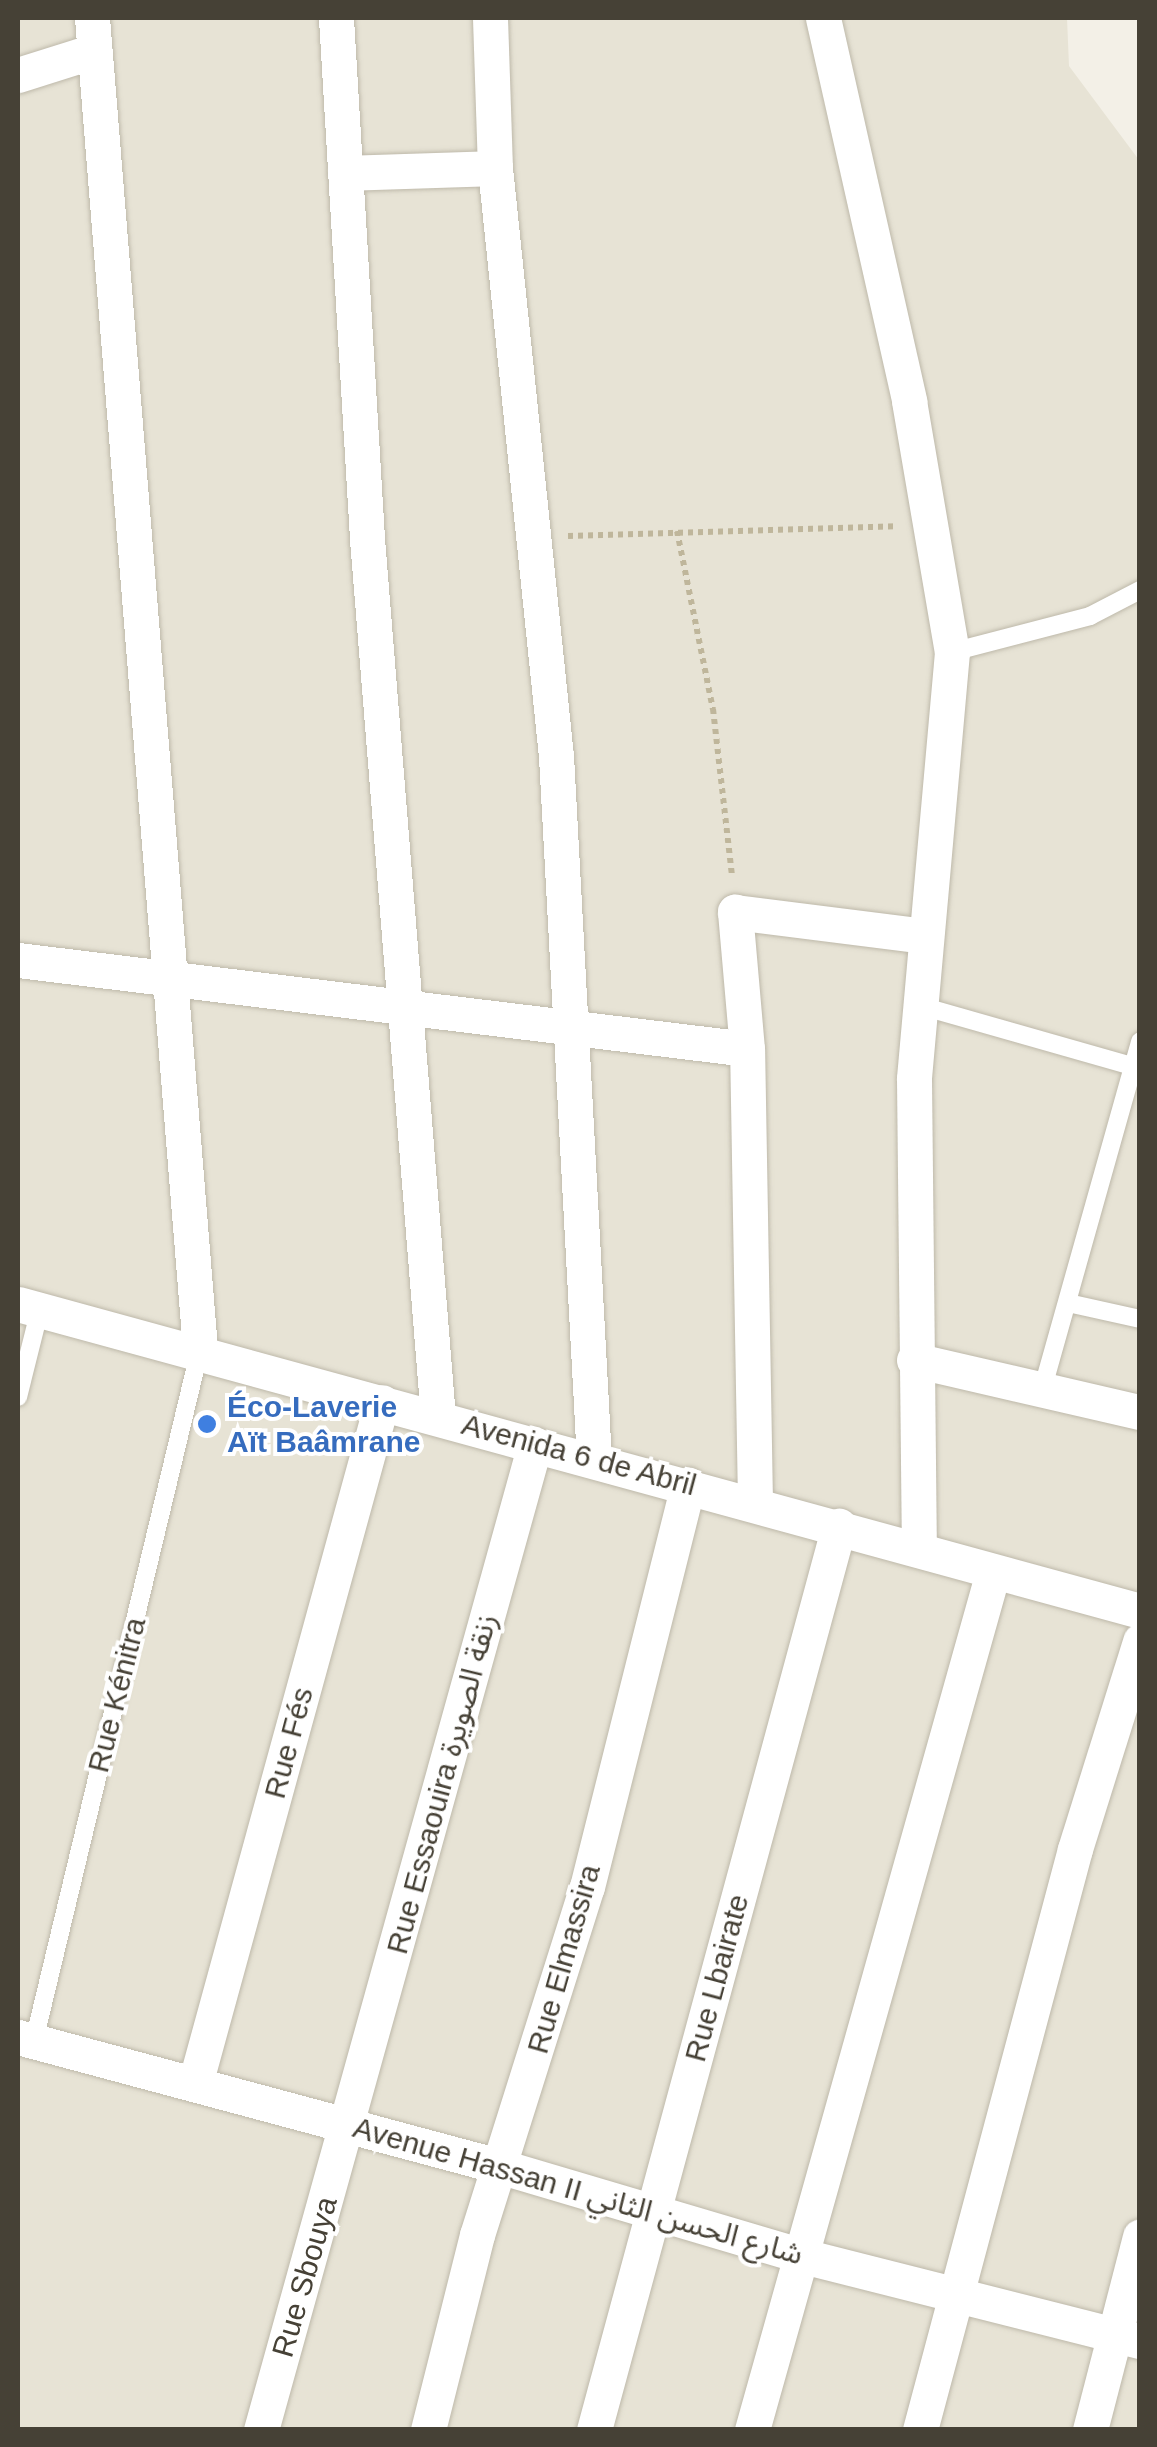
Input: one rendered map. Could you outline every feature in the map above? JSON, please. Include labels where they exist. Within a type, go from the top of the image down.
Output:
[{"type":"street","points":[[336,18],[405,1012],[438,1417]]},
{"type":"street","points":[[490,18],[495,168],[534,538],[575,1031],[594,1459]]},
{"type":"street","points":[[823,18],[932,525],[952,652],[952,700],[917,1004],[914,1360],[920,1549]]},
{"type":"street","points":[[18,74],[93,34],[166,981],[200,1349]]},
{"type":"street","points":[[346,172],[495,168]]},
{"type":"street","points":[[755,1502],[747,1050],[735,912],[924,936]]},
{"type":"street","points":[[18,960],[405,1012],[747,1050]]},
{"type":"street","name":"Avenida 6 de Abril","points":[[29,1307],[200,1349],[1140,1611]]},
{"type":"street","points":[[914,1360],[1140,1412]]},
{"type":"street","name":"Rue Fés","points":[[195,2084],[382,1402]]},
{"type":"street","name":"Rue Essaouira زنقة الصويرة","points":[[350,2125],[535,1444]]},
{"type":"street","name":"Rue Elmassira","points":[[428,2430],[476,2235],[502,2167],[587,1887],[688,1484]]},
{"type":"street","name":"Rue Lbairate","points":[[594,2430],[840,1526]]},
{"type":"street","points":[[752,2430],[993,1572]]},
{"type":"street","points":[[920,2430],[961,2296],[1075,1849],[1140,1640]]},
{"type":"street","name":"Avenue Hassan II شارع الحسن الثاني","points":[[26,2039],[502,2167],[799,2255],[1128,2338]]},
{"type":"street","name":"Rue Sbouya","points":[[260,2430],[350,2125]]},
{"type":"street","points":[[1090,2430],[1128,2338],[1140,2236]]},
{"type":"lane","points":[[952,652],[1090,616],[1140,590]]},
{"type":"lane","points":[[917,1004],[1132,1066]]},
{"type":"lane","points":[[1044,1387],[1140,1041]]},
{"type":"lane","points":[[1068,1303],[1140,1319]]},
{"type":"lane","points":[[18,1397],[29,1307]]},
{"type":"lane","name":"Rue Kénitra","points":[[26,2039],[200,1349]]},
{"type":"path","points":[[534,538],[932,525]]},
{"type":"path","points":[[677,531],[713,710],[735,912]]},
{"type":"shaded area","points":[[18,18],[1067,18],[1069,66],[1139,160],[1139,2429],[18,2429]]},
{"type":"place","name":"Éco-Laverie Aït Baâmrane","points":[[207,1424]]}]
